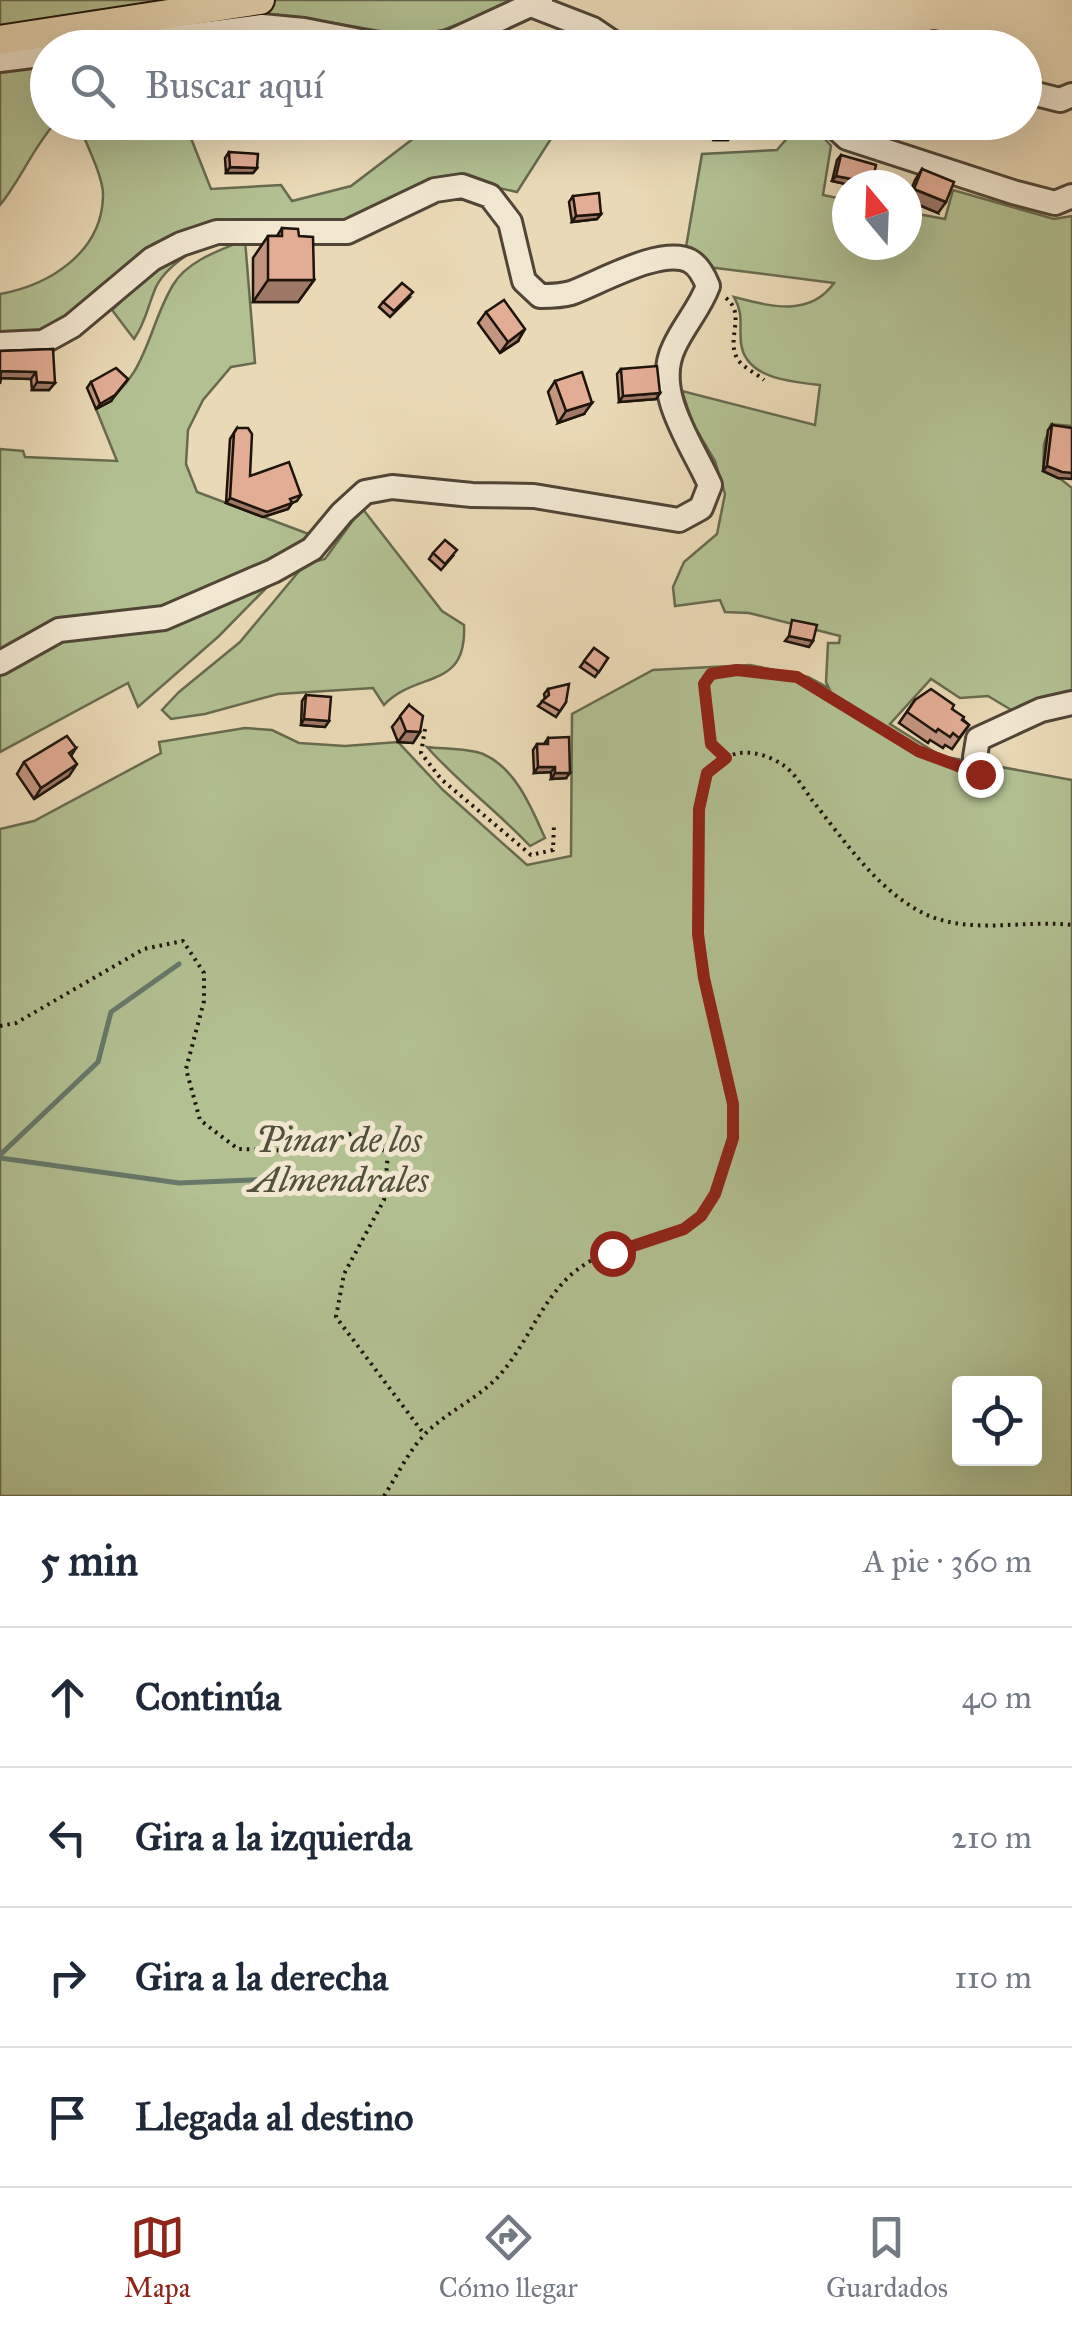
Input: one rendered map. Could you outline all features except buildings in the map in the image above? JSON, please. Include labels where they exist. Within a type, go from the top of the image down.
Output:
[{"type":"main road","points":[[65,30],[260,0]]},
{"type":"main road","points":[[0,40],[30,35]]},
{"type":"street","points":[[476,30],[536,3],[593,30]]},
{"type":"street","points":[[231,30],[262,26],[304,30]]},
{"type":"street","points":[[0,60],[30,56]]},
{"type":"street","points":[[1042,96],[1060,100],[1072,94]]},
{"type":"street","points":[[853,140],[1013,192],[1055,202],[1072,196]]},
{"type":"street","points":[[0,344],[43,342],[72,326],[152,258],[217,232],[347,232],[434,190],[462,186],[490,196],[510,222],[524,282],[540,296],[567,294],[629,268],[666,258],[688,260],[703,273],[708,286],[672,350],[666,376],[673,408],[710,486],[701,508],[690,514],[678,520],[656,518],[534,496],[392,487],[366,492],[312,549],[274,571],[164,618],[59,630],[0,663]]},
{"type":"street","points":[[975,757],[978,738],[1041,710],[1072,703]]},
{"type":"path","points":[[708,286],[732,303],[737,319],[732,341],[739,361],[764,380]]},
{"type":"path","points":[[726,758],[711,744],[704,684],[711,674],[737,670],[797,677],[918,751],[980,774],[982,764],[975,757]]},
{"type":"path","points":[[425,729],[421,752],[441,779],[531,855],[553,850],[554,824]]},
{"type":"path","points":[[384,1496],[424,1434],[496,1379],[526,1342],[546,1304],[574,1272],[612,1253],[684,1229],[701,1216],[715,1194],[733,1138],[733,1104],[698,934],[699,809],[707,773],[739,753],[760,754],[786,767],[856,856],[890,891],[939,920],[970,925],[1072,926]]},
{"type":"path","points":[[0,1026],[16,1023],[144,950],[182,942],[204,973],[204,1001],[186,1069],[200,1120],[238,1149],[303,1152],[353,1133],[388,1153],[384,1200],[344,1274],[336,1317],[424,1434]]},
{"type":"green space","points":[[0,0],[520,0],[443,30],[374,30],[316,20],[256,19],[176,30],[30,30],[30,50],[0,54]]},
{"type":"green space","points":[[30,63],[30,140],[42,140],[0,205],[0,67]]},
{"type":"green space","points":[[85,140],[192,140],[211,189],[281,185],[292,201],[351,186],[411,140],[550,140],[517,192],[450,177],[365,220],[231,226],[43,333],[0,336],[0,294],[54,274],[70,263],[94,234],[103,196]]},
{"type":"green space","name":"Pinar de los Almendrales","points":[[786,140],[826,140],[831,146],[823,195],[832,197],[832,260],[922,260],[922,215],[945,219],[953,190],[1054,219],[1072,216],[1072,426],[1051,424],[1044,444],[1043,471],[1053,473],[1072,488],[1072,693],[1013,711],[988,696],[960,698],[931,679],[890,724],[941,756],[1072,780],[1072,1496],[0,1496],[0,829],[34,821],[161,753],[159,742],[245,728],[272,730],[299,743],[345,746],[398,742],[443,790],[527,865],[571,856],[572,714],[653,670],[750,665],[808,677],[829,688],[828,643],[839,643],[840,636],[749,613],[725,612],[720,600],[675,606],[673,587],[684,562],[717,534],[725,494],[715,461],[693,424],[682,391],[815,425],[820,385],[772,376],[751,364],[744,355],[740,314],[734,297],[788,307],[813,301],[834,283],[708,267],[686,247],[702,154],[777,150]]},
{"type":"green space","points":[[245,240],[255,363],[231,367],[203,400],[188,430],[186,464],[197,492],[314,536],[194,598],[0,652],[0,449],[23,451],[25,457],[117,461],[96,409],[137,368],[164,302],[179,277],[205,257]]},
{"type":"green space","points":[[202,244],[160,280],[134,339],[112,310],[167,257]]},
{"type":"green space","points":[[362,508],[442,611],[464,625],[463,646],[449,670],[397,694],[384,705],[373,688],[278,694],[171,719],[162,710],[240,642],[305,564],[325,559]]},
{"type":"green space","points":[[273,581],[219,636],[138,707],[128,683],[0,752],[0,672],[64,637]]},
{"type":"green space","points":[[427,747],[470,751],[495,760],[522,790],[545,838],[530,846]]},
{"type":"waterway","points":[[0,1155],[98,1062],[111,1012],[179,964]]},
{"type":"waterway","points":[[0,1158],[179,1183],[320,1177]]},
{"type":"route","points":[[612,1253],[684,1229],[701,1216],[715,1194],[733,1138],[733,1104],[698,934],[699,809],[707,773],[726,758],[711,744],[704,684],[711,674],[737,670],[797,677],[918,751],[980,774]]}]
